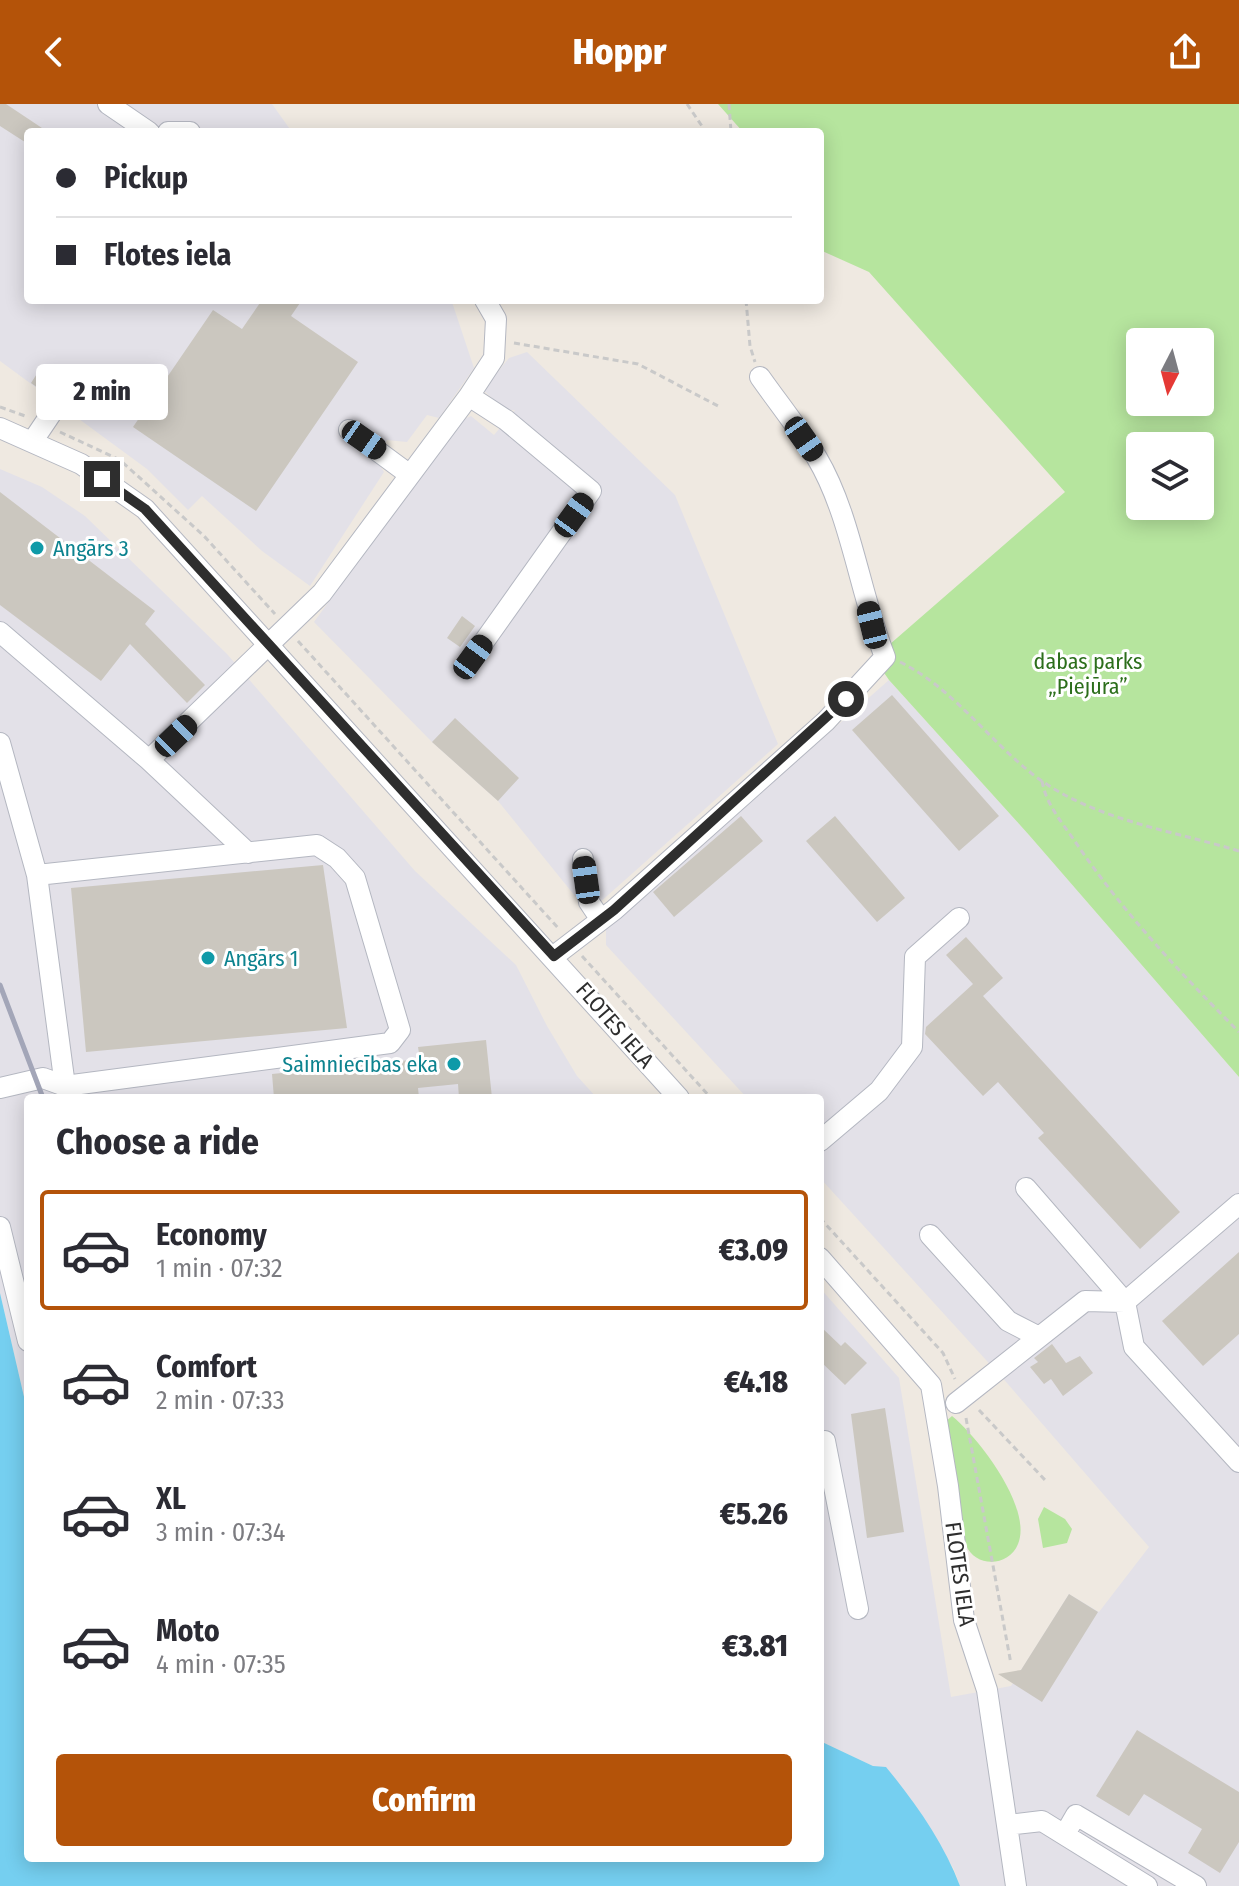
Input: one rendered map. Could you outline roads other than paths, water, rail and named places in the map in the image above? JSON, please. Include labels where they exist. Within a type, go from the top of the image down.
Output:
[{"type":"street","points":[[108,104],[143,128]]},
{"type":"street","points":[[149,760],[322,593],[469,396],[494,358],[496,319],[487,304]]},
{"type":"street","points":[[554,956],[601,920],[826,721],[885,657],[872,625],[856,558],[818,460],[760,377]]},
{"type":"street","points":[[469,396],[506,420],[591,491],[473,657]]},
{"type":"street","points":[[32,442],[59,402]]},
{"type":"street","name":"FLOTES IELA","points":[[0,428],[81,464],[145,509],[554,956],[675,1094]]},
{"type":"street","points":[[349,430],[410,475]]},
{"type":"street","points":[[0,632],[149,760],[248,853]]},
{"type":"street","points":[[0,743],[37,875],[69,1092]]},
{"type":"street","points":[[0,1088],[43,1078],[69,1092],[390,1043],[400,1030],[355,878],[317,845],[37,875]]},
{"type":"street","points":[[583,859],[589,902],[601,920]]},
{"type":"street","points":[[824,1138],[879,1091],[912,1047],[915,957],[959,918]]},
{"type":"street","points":[[1026,1188],[1125,1302],[1134,1347],[1238,1458]]},
{"type":"street","points":[[962,1405],[1085,1301],[1125,1302],[1239,1204]]},
{"type":"street","points":[[0,1227],[24,1325]]},
{"type":"street","points":[[930,1235],[1008,1321],[1039,1337]]},
{"type":"street","name":"FLOTES IELA","points":[[824,1263],[931,1385],[948,1486],[964,1620],[987,1690],[1016,1886]]},
{"type":"street","points":[[824,1447],[858,1609]]},
{"type":"street","points":[[1065,1834],[1076,1815],[1196,1886]]},
{"type":"street","points":[[1007,1825],[1042,1821],[1147,1886]]},
{"type":"water","points":[[0,1293],[24,1397],[24,1862],[824,1862],[824,1743],[873,1766],[886,1767],[928,1824],[960,1886],[0,1886]]},
{"type":"railway","points":[[0,985],[41,1094]]},
{"type":"place","name":"Angārs 3","points":[[37,548]]},
{"type":"place","name":"Angārs 1","points":[[208,958]]},
{"type":"place","name":"Saimniecības eka","points":[[454,1064]]},
{"type":"park label","name":"dabas parks „Piejūra”","points":[[1088,674]]}]
